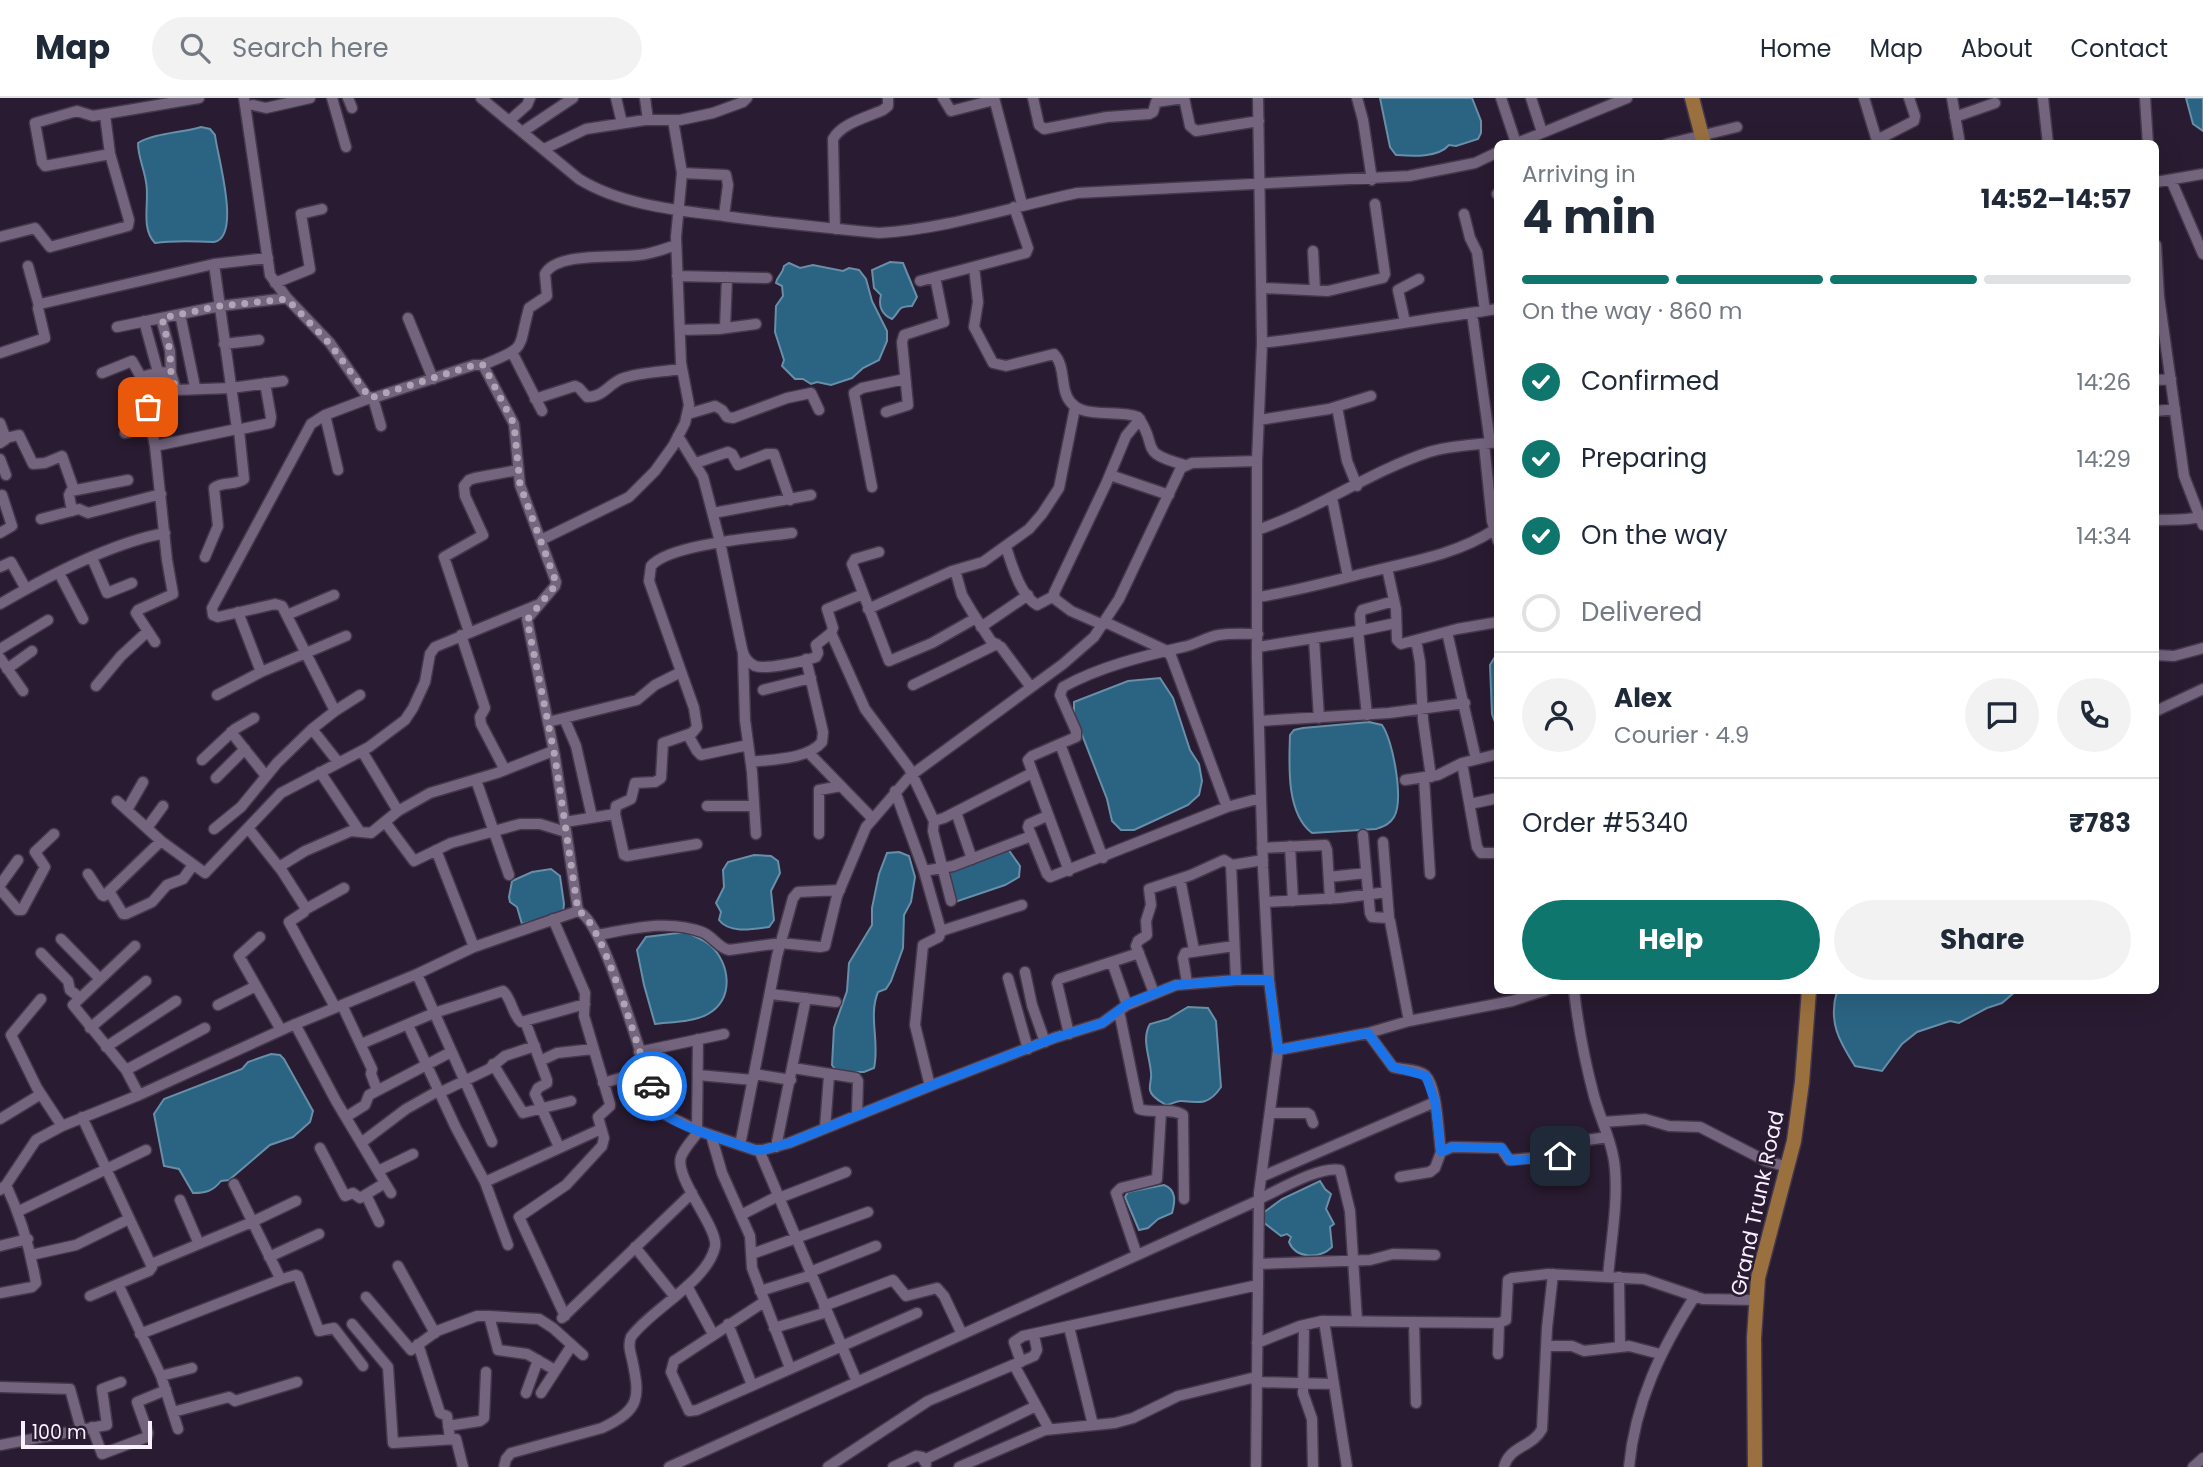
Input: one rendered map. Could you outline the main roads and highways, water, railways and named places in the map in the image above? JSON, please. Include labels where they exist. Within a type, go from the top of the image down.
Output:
[{"type":"main road","points":[[1692,98],[1702,139]]},
{"type":"main road","name":"Grand Trunk Road","points":[[1755,1467],[1758,1278],[1788,1167],[1802,1082],[1809,994]]},
{"type":"water","points":[[1380,98],[1472,98],[1481,121],[1481,133],[1478,139],[1456,146],[1449,145],[1432,154],[1396,155],[1390,147]]},
{"type":"water","points":[[2186,98],[2203,98],[2203,131],[2193,124]]},
{"type":"water","points":[[201,127],[210,129],[215,135],[223,176],[227,211],[222,237],[214,242],[155,243],[148,230],[147,189],[138,143],[152,137]]},
{"type":"water","points":[[890,262],[903,263],[917,297],[912,306],[901,308],[892,319],[882,310],[881,295],[874,288],[872,270]]},
{"type":"water","points":[[789,263],[800,268],[813,265],[843,271],[849,268],[859,270],[866,279],[872,301],[887,331],[887,341],[879,360],[863,368],[852,378],[831,385],[817,382],[811,384],[803,379],[795,379],[782,366],[784,360],[775,332],[776,306],[783,296],[782,286],[776,283],[784,266]]},
{"type":"water","points":[[1494,658],[1494,719],[1492,714],[1490,665]]},
{"type":"water","points":[[1160,678],[1173,698],[1190,750],[1199,764],[1202,781],[1199,795],[1188,805],[1134,830],[1121,830],[1112,821],[1107,799],[1074,714],[1074,702],[1128,681]]},
{"type":"water","points":[[1369,722],[1382,725],[1390,743],[1398,798],[1394,817],[1389,823],[1376,829],[1312,833],[1297,813],[1293,801],[1290,735],[1294,730],[1303,728]]},
{"type":"water","points":[[1008,849],[1020,866],[1019,877],[1005,885],[955,902],[947,874],[949,870]]},
{"type":"water","points":[[899,852],[909,856],[915,877],[911,902],[904,915],[903,948],[891,981],[886,989],[878,992],[875,1001],[874,1068],[864,1072],[837,1072],[832,1065],[834,1028],[847,991],[849,963],[872,925],[872,908],[879,874],[887,853]]},
{"type":"water","points":[[754,855],[771,856],[778,861],[780,873],[771,891],[774,920],[769,927],[735,929],[719,920],[721,912],[716,903],[724,887],[723,870],[728,862]]},
{"type":"water","points":[[551,869],[560,876],[563,913],[522,924],[517,907],[510,902],[512,881],[532,872]]},
{"type":"water","points":[[686,932],[707,943],[722,961],[727,980],[723,999],[717,1007],[702,1017],[655,1024],[637,950],[646,937]]},
{"type":"water","points":[[1836,994],[2012,994],[2002,1003],[1959,1023],[1950,1021],[1917,1032],[1902,1044],[1882,1071],[1855,1066],[1837,1031]]},
{"type":"water","points":[[1188,1007],[1208,1008],[1216,1021],[1221,1087],[1204,1102],[1180,1101],[1166,1105],[1154,1097],[1150,1090],[1147,1030],[1150,1024],[1168,1019]]},
{"type":"water","points":[[271,1054],[280,1055],[284,1059],[313,1111],[310,1122],[293,1137],[270,1145],[229,1180],[221,1181],[209,1191],[193,1193],[179,1169],[164,1166],[154,1114],[164,1099],[242,1069],[248,1062]]},
{"type":"water","points":[[1320,1181],[1331,1194],[1326,1209],[1334,1224],[1330,1227],[1332,1247],[1321,1254],[1303,1254],[1292,1248],[1289,1242],[1291,1237],[1287,1234],[1281,1236],[1263,1222],[1263,1213],[1282,1199]]},
{"type":"water","points":[[1164,1185],[1173,1193],[1172,1213],[1158,1219],[1148,1228],[1139,1230],[1125,1197],[1128,1192]]}]
